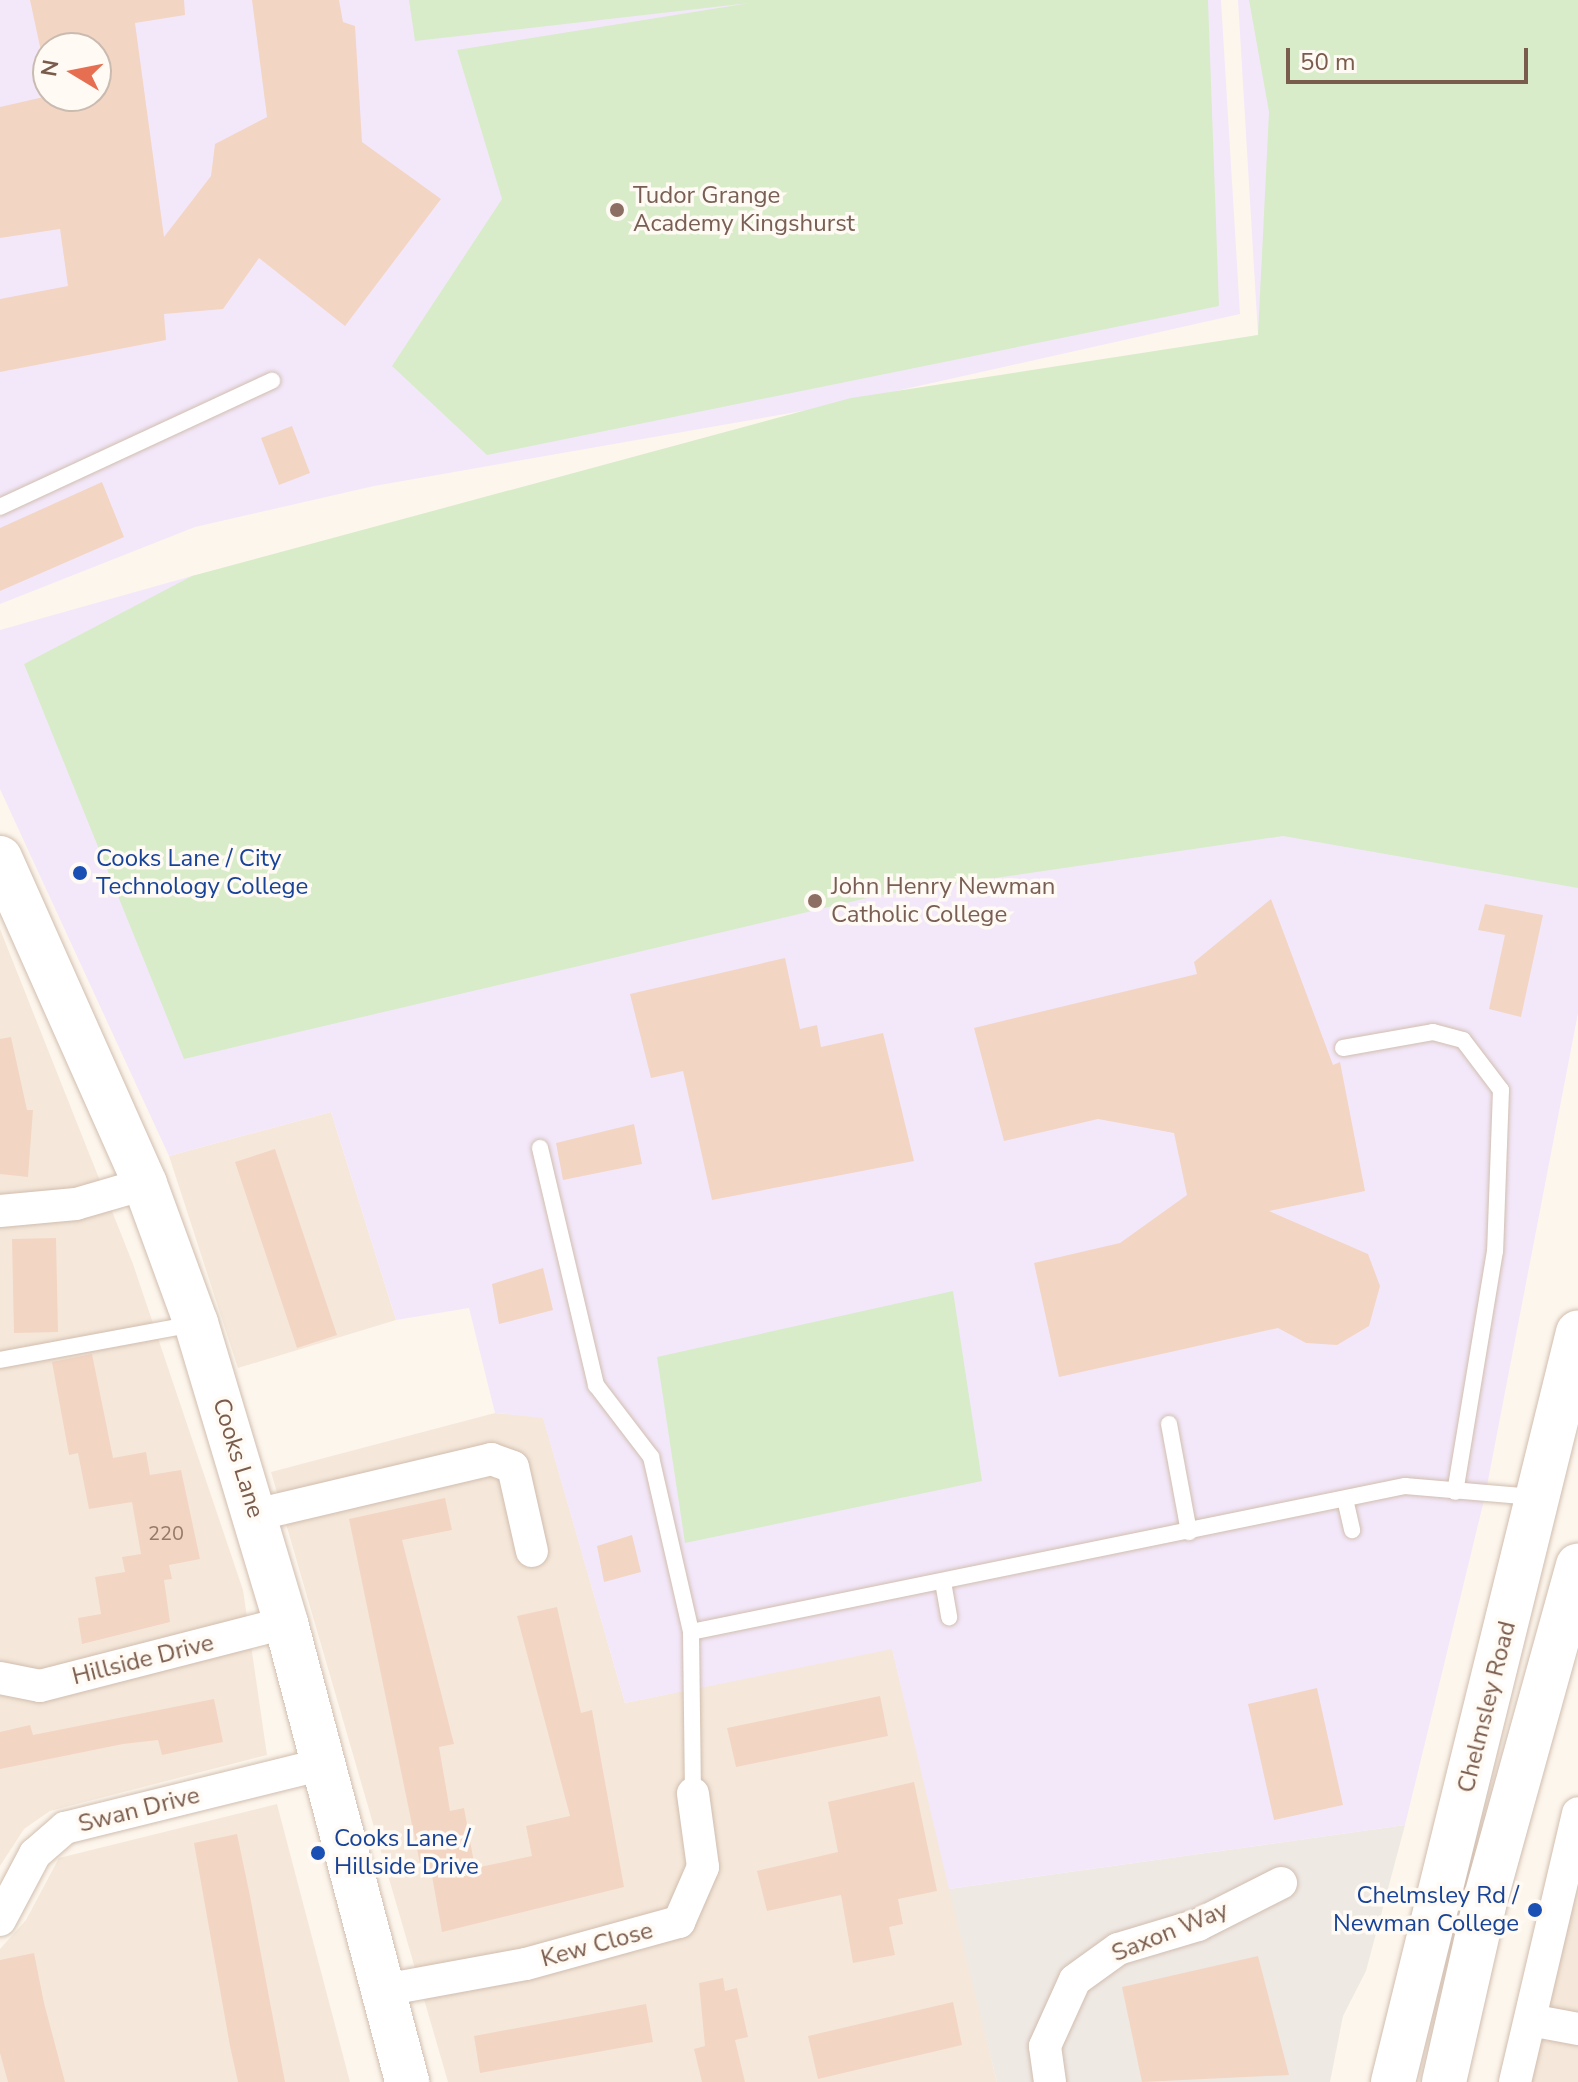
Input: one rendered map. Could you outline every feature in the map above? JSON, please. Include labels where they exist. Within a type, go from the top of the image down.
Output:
[{"type":"street","name":"Cooks Lane","points":[[0,858],[145,1184],[196,1323],[286,1623],[407,2082]]},
{"type":"street","points":[[0,1211],[76,1204],[145,1184]]},
{"type":"street","name":"Chelmsley Road","points":[[1393,2082],[1578,1332]]},
{"type":"street","points":[[255,1515],[491,1459],[513,1467],[532,1551]]},
{"type":"street","name":"Chelmsley Road","points":[[1444,2082],[1486,1897],[1578,1566]]},
{"type":"street","name":"Hillside Drive","points":[[0,1678],[40,1686],[286,1623]]},
{"type":"street","name":"Swan Drive","points":[[0,1920],[35,1854],[65,1828],[324,1764]]},
{"type":"street","name":"Kew Close","points":[[384,1990],[526,1964],[679,1922],[703,1867],[693,1794]]},
{"type":"street","points":[[1515,2082],[1578,1813]]},
{"type":"street","name":"Saxon Way","points":[[1050,2082],[1045,2046],[1075,1980],[1118,1949],[1198,1925],[1281,1883]]},
{"type":"street","points":[[1530,2020],[1578,2029]]},
{"type":"lane","points":[[0,507],[272,381]]},
{"type":"lane","points":[[1343,1048],[1433,1032],[1463,1040],[1501,1090],[1495,1251],[1455,1492]]},
{"type":"lane","points":[[540,1148],[596,1385],[651,1457],[691,1632],[693,1794]]},
{"type":"lane","points":[[0,1360],[196,1323]]},
{"type":"lane","points":[[1169,1424],[1189,1532]]},
{"type":"lane","points":[[691,1632],[1405,1486],[1539,1497]]},
{"type":"lane","points":[[1345,1499],[1352,1530]]},
{"type":"lane","points":[[943,1582],[949,1617]]},
{"type":"shaded area","name":"Tudor Grange Academy Kingshurst","points":[[0,0],[1221,0],[1240,314],[825,407],[374,486],[195,527],[0,604]]},
{"type":"shaded area","name":"John Henry Newman Catholic College","points":[[1238,0],[1578,0],[1578,1013],[1485,1496],[1405,1825],[949,1889],[892,1649],[625,1703],[543,1418],[495,1413],[469,1308],[396,1320],[331,1112],[169,1156],[0,789],[0,630],[192,576],[871,412],[1258,335]]},
{"type":"shaded area","points":[[0,929],[133,1264],[243,1590],[267,1755],[50,1811],[24,1829],[0,1866]]},
{"type":"shaded area","points":[[331,1112],[396,1320],[238,1368],[169,1156]]},
{"type":"shaded area","points":[[495,1413],[543,1417],[625,1703],[892,1648],[997,2082],[448,2082],[271,1472]]},
{"type":"shaded area","points":[[277,1804],[350,2082],[0,2082],[0,1949],[26,1920],[59,1858]]},
{"type":"shaded area","points":[[1405,1825],[1366,1971],[1343,2016],[1330,2082],[997,2082],[949,1889]]},
{"type":"shaded area","points":[[1578,1875],[1578,2082],[1529,2082]]},
{"type":"green space","points":[[409,0],[1208,0],[1219,306],[487,455],[392,366],[502,199],[457,50],[750,3],[415,41]]},
{"type":"green space","points":[[1249,0],[1578,0],[1578,888],[1283,836],[880,895],[184,1059],[24,664],[192,576],[851,398],[1258,335],[1269,112]]},
{"type":"green space","points":[[953,1291],[982,1481],[685,1543],[657,1357]]},
{"type":"building","points":[[30,0],[184,0],[185,15],[135,23],[164,237],[211,176],[215,144],[267,117],[252,0],[339,0],[343,22],[355,26],[362,142],[441,199],[345,326],[259,258],[223,309],[164,314],[166,340],[0,372],[0,299],[68,286],[60,229],[0,238],[0,107],[32,100],[32,112],[112,112],[112,32],[37,32]]},
{"type":"building","points":[[292,426],[310,473],[279,485],[261,438]]},
{"type":"building","points":[[102,482],[124,537],[0,591],[0,528]]},
{"type":"building","points":[[1271,899],[1333,1065],[1340,1062],[1365,1191],[1269,1211],[1368,1254],[1380,1286],[1369,1326],[1337,1345],[1306,1343],[1278,1328],[1059,1377],[1034,1263],[1120,1243],[1187,1195],[1174,1133],[1098,1119],[1004,1141],[974,1028],[1197,974],[1194,962]]},
{"type":"building","points":[[1485,904],[1543,915],[1521,1017],[1489,1009],[1505,935],[1478,930]]},
{"type":"building","points":[[785,958],[800,1029],[817,1025],[821,1047],[883,1033],[914,1161],[712,1200],[683,1071],[651,1078],[630,994]]},
{"type":"building","points":[[11,1037],[27,1110],[33,1110],[28,1177],[0,1174],[0,1039]]},
{"type":"building","points":[[634,1124],[642,1164],[563,1180],[556,1143]]},
{"type":"building","points":[[275,1149],[337,1335],[297,1348],[235,1162]]},
{"type":"building","points":[[56,1238],[58,1332],[14,1333],[12,1239]]},
{"type":"building","points":[[543,1268],[553,1310],[499,1324],[492,1284]]},
{"type":"building","points":[[92,1354],[113,1458],[146,1452],[150,1475],[181,1470],[200,1559],[169,1565],[172,1579],[164,1580],[170,1622],[82,1644],[78,1618],[101,1614],[95,1577],[125,1572],[122,1557],[141,1554],[132,1502],[89,1509],[78,1453],[69,1455],[52,1362]]},
{"type":"building","points":[[445,1498],[452,1530],[402,1540],[454,1744],[439,1747],[450,1811],[464,1808],[475,1868],[532,1856],[526,1826],[570,1816],[517,1616],[557,1607],[581,1713],[592,1710],[624,1887],[442,1932],[432,1876],[423,1878],[349,1519]]},
{"type":"building","points":[[632,1535],[641,1572],[604,1582],[597,1546]]},
{"type":"building","points":[[1317,1688],[1343,1805],[1274,1820],[1248,1704]]},
{"type":"building","points":[[880,1696],[888,1736],[736,1767],[727,1728]]},
{"type":"building","points":[[214,1699],[223,1742],[162,1755],[158,1740],[123,1744],[0,1769],[0,1732],[30,1725],[33,1735]]},
{"type":"building","points":[[914,1782],[937,1891],[898,1899],[903,1924],[889,1927],[895,1955],[853,1963],[841,1895],[767,1911],[757,1871],[838,1852],[828,1802]]},
{"type":"building","points":[[237,1834],[285,2082],[238,2082],[230,2046],[194,1843]]},
{"type":"building","points":[[34,1953],[65,2082],[8,2082],[0,2053],[0,1960]]},
{"type":"building","points":[[1258,1956],[1289,2075],[1142,2082],[1122,1987]]},
{"type":"building","points":[[723,1978],[725,1991],[737,1988],[748,2037],[735,2040],[745,2082],[702,2082],[694,2049],[705,2046],[699,1983]]},
{"type":"building","points":[[953,2002],[962,2045],[818,2079],[808,2036]]},
{"type":"building","points":[[646,2004],[653,2042],[480,2073],[474,2036]]},
{"type":"place","name":"Tudor Grange Academy Kingshurst","points":[[617,210]]},
{"type":"place","name":"Cooks Lane / City Technology College","points":[[80,873]]},
{"type":"place","name":"John Henry Newman Catholic College","points":[[815,901]]},
{"type":"place","name":"Cooks Lane / Hillside Drive","points":[[318,1853]]},
{"type":"place","name":"Chelmsley Rd / Newman College","points":[[1535,1910]]}]
